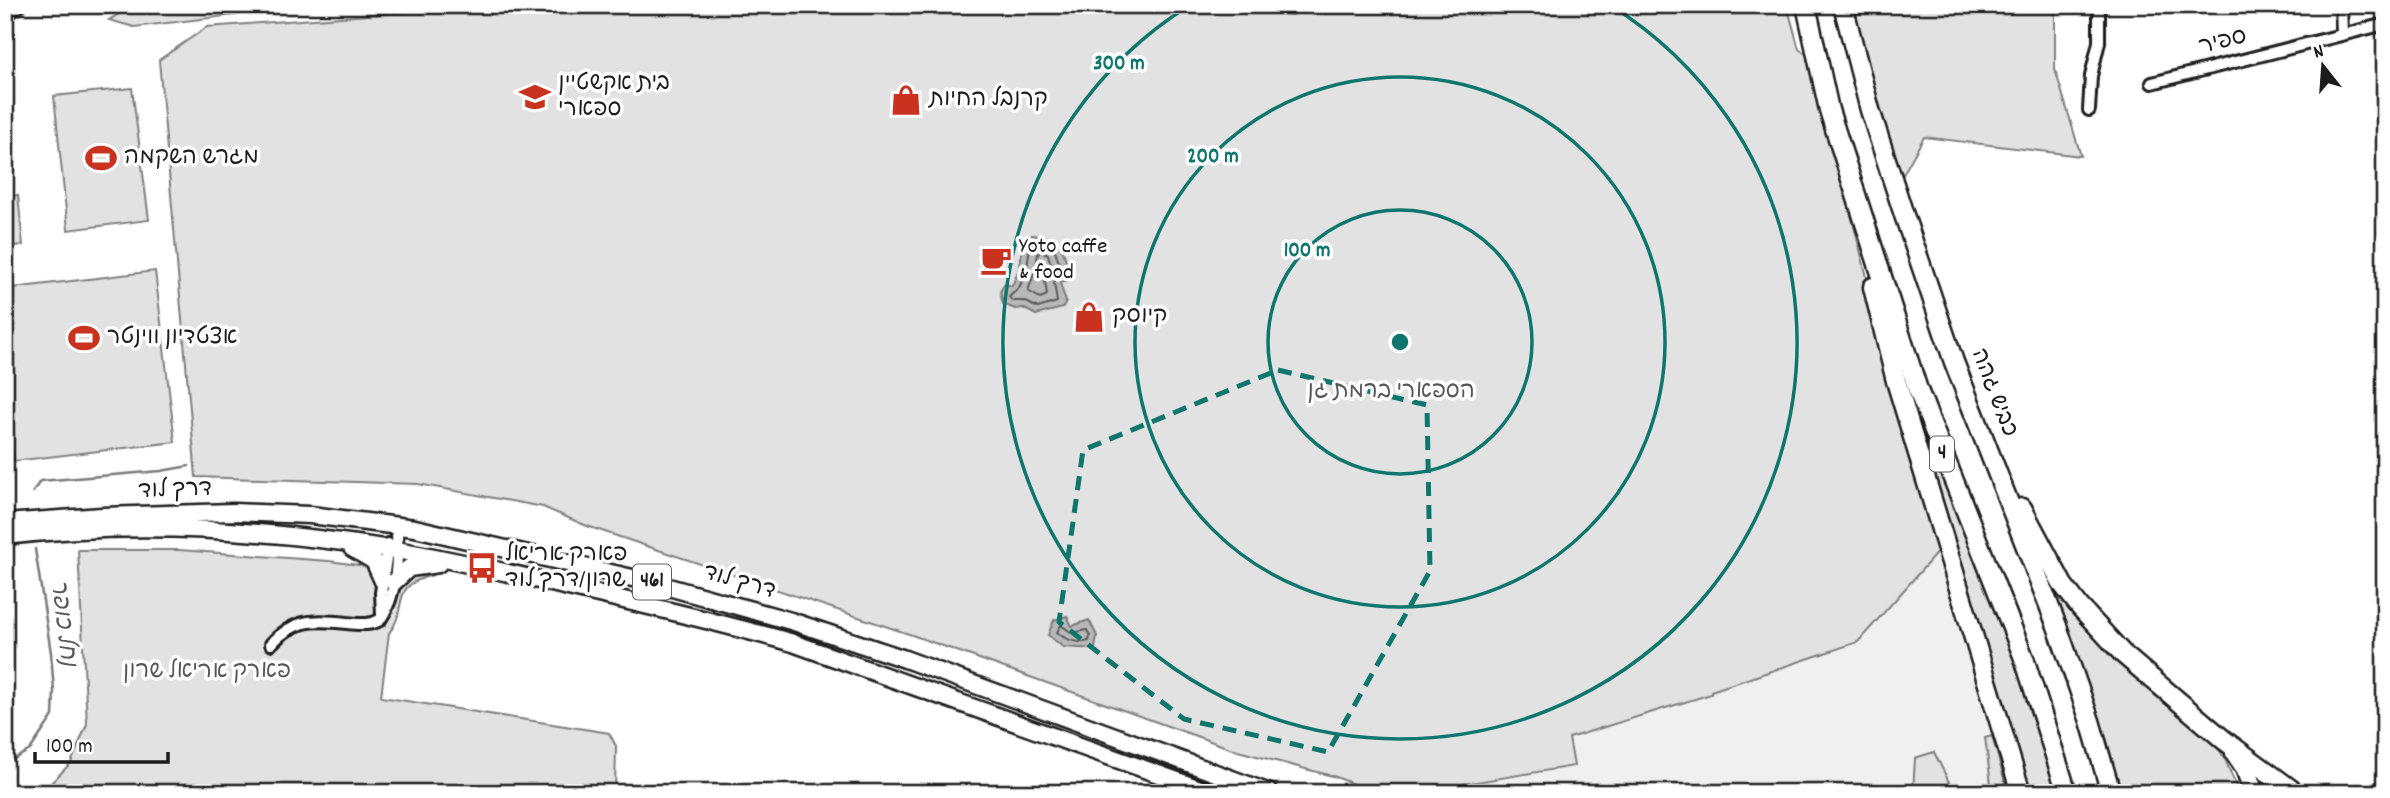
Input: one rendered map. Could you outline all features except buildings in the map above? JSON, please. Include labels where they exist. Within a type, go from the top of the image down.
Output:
[{"type":"highway","name":"4","points":[[1806,5],[1829,110],[1918,390],[2024,658],[2067,793]]},
{"type":"highway","name":"כביש גהה","points":[[1843,5],[1870,110],[1954,362],[2057,626],[2093,730],[2111,793]]},
{"type":"highway","points":[[1829,110],[1896,381],[1984,668],[1994,717],[2018,793]]},
{"type":"highway","points":[[1954,362],[2024,513],[2063,585],[2080,607],[2123,653],[2224,740],[2296,793]]},
{"type":"highway","points":[[2224,740],[2245,768],[2254,793]]},
{"type":"main road","name":"דרך לוד","points":[[5,523],[127,515],[233,512],[310,515],[397,526],[654,583],[791,621],[905,659],[1270,793]]},
{"type":"main road","name":"דרך לוד","points":[[5,536],[154,529],[263,534],[392,549],[461,562],[793,643],[1211,793]]},
{"type":"main road","points":[[340,542],[374,561],[388,581],[415,566],[461,562]]},
{"type":"street","points":[[5,16],[21,5]]},
{"type":"street","points":[[2089,110],[2091,76],[2099,42],[2099,5]]},
{"type":"street","points":[[2341,5],[2342,34]]},
{"type":"street","name":"ספיר","points":[[2152,83],[2385,24]]},
{"type":"street","points":[[271,644],[285,629],[310,621],[326,620],[364,625],[382,618],[397,526]]},
{"type":"highlighted area","points":[[1278,370],[1427,405],[1430,571],[1328,752],[1184,719],[1059,622],[1083,450]]},
{"type":"shaded area","points":[[1941,548],[1981,680],[1992,736],[1985,738],[1991,784],[1951,788],[1915,758],[1913,793],[1465,793],[1463,784],[1573,767],[1568,738],[1711,694],[1710,691],[1781,668]]},
{"type":"green space","points":[[134,5],[319,5],[134,27],[109,20]]},
{"type":"green space","name":"הספארי ברמת גן","points":[[503,5],[1214,5],[1292,15],[1293,5],[1787,5],[1799,49],[1811,58],[1869,285],[1941,548],[1858,642],[1711,691],[1711,694],[1569,738],[1574,766],[1464,784],[1465,793],[1376,793],[1336,777],[1238,751],[912,635],[587,526],[543,507],[418,484],[196,477],[159,60],[207,27]]},
{"type":"green space","points":[[1850,5],[2055,5],[2055,69],[2081,156],[1924,137],[1901,178]]},
{"type":"green space","name":"מגרש השקמה","points":[[132,88],[149,220],[68,230],[54,96]]},
{"type":"green space","points":[[18,195],[23,245],[5,247],[5,197]]},
{"type":"green space","name":"אצטדיון ווינטר","points":[[155,271],[175,442],[14,461],[5,388],[5,289]]},
{"type":"green space","points":[[1901,370],[2041,729],[2056,793],[2031,793]]},
{"type":"green space","points":[[2033,542],[2050,577],[2212,739],[2225,759],[2239,793],[2183,793],[2179,790],[2120,793],[2107,740]]},
{"type":"green space","name":"פארק אריאל שרון","points":[[78,550],[179,550],[329,561],[433,575],[419,580],[404,591],[398,615],[389,633],[381,697],[609,733],[616,746],[615,793],[36,793],[51,783],[71,763],[87,724]]},
{"type":"green space","points":[[1992,736],[2008,793],[1913,793],[1915,758],[1934,752],[1952,788],[1991,784],[1985,738]]},
{"type":"water","points":[[1033,235],[1060,243],[1069,280],[1060,283],[1066,302],[1063,308],[1036,315],[1023,308],[1015,309],[1003,304],[1000,292],[1004,284],[1012,286],[1020,267],[1023,241]]},
{"type":"water","points":[[1067,616],[1072,626],[1089,620],[1097,636],[1095,649],[1063,647],[1048,635],[1054,620]]},
{"type":"waterway","name":"נחל כופר","points":[[33,492],[40,481],[161,471],[189,466]]},
{"type":"waterway","name":"נחל כופר","points":[[5,764],[30,750],[53,716],[51,653],[35,549]]},
{"type":"place","name":"בית אקשטיין ספארי","points":[[535,97]]},
{"type":"place","name":"קרנבל החיות","points":[[906,100]]},
{"type":"place","name":"מגרש השקמה","points":[[101,158]]},
{"type":"place","name":"Yoto caffe & food","points":[[996,260]]},
{"type":"place","name":"קיוסק","points":[[1089,317]]},
{"type":"place","name":"אצטדיון ווינטר","points":[[84,338]]},
{"type":"place","name":"פארק אריאל שרון/דרך לוד","points":[[482,568]]}]
